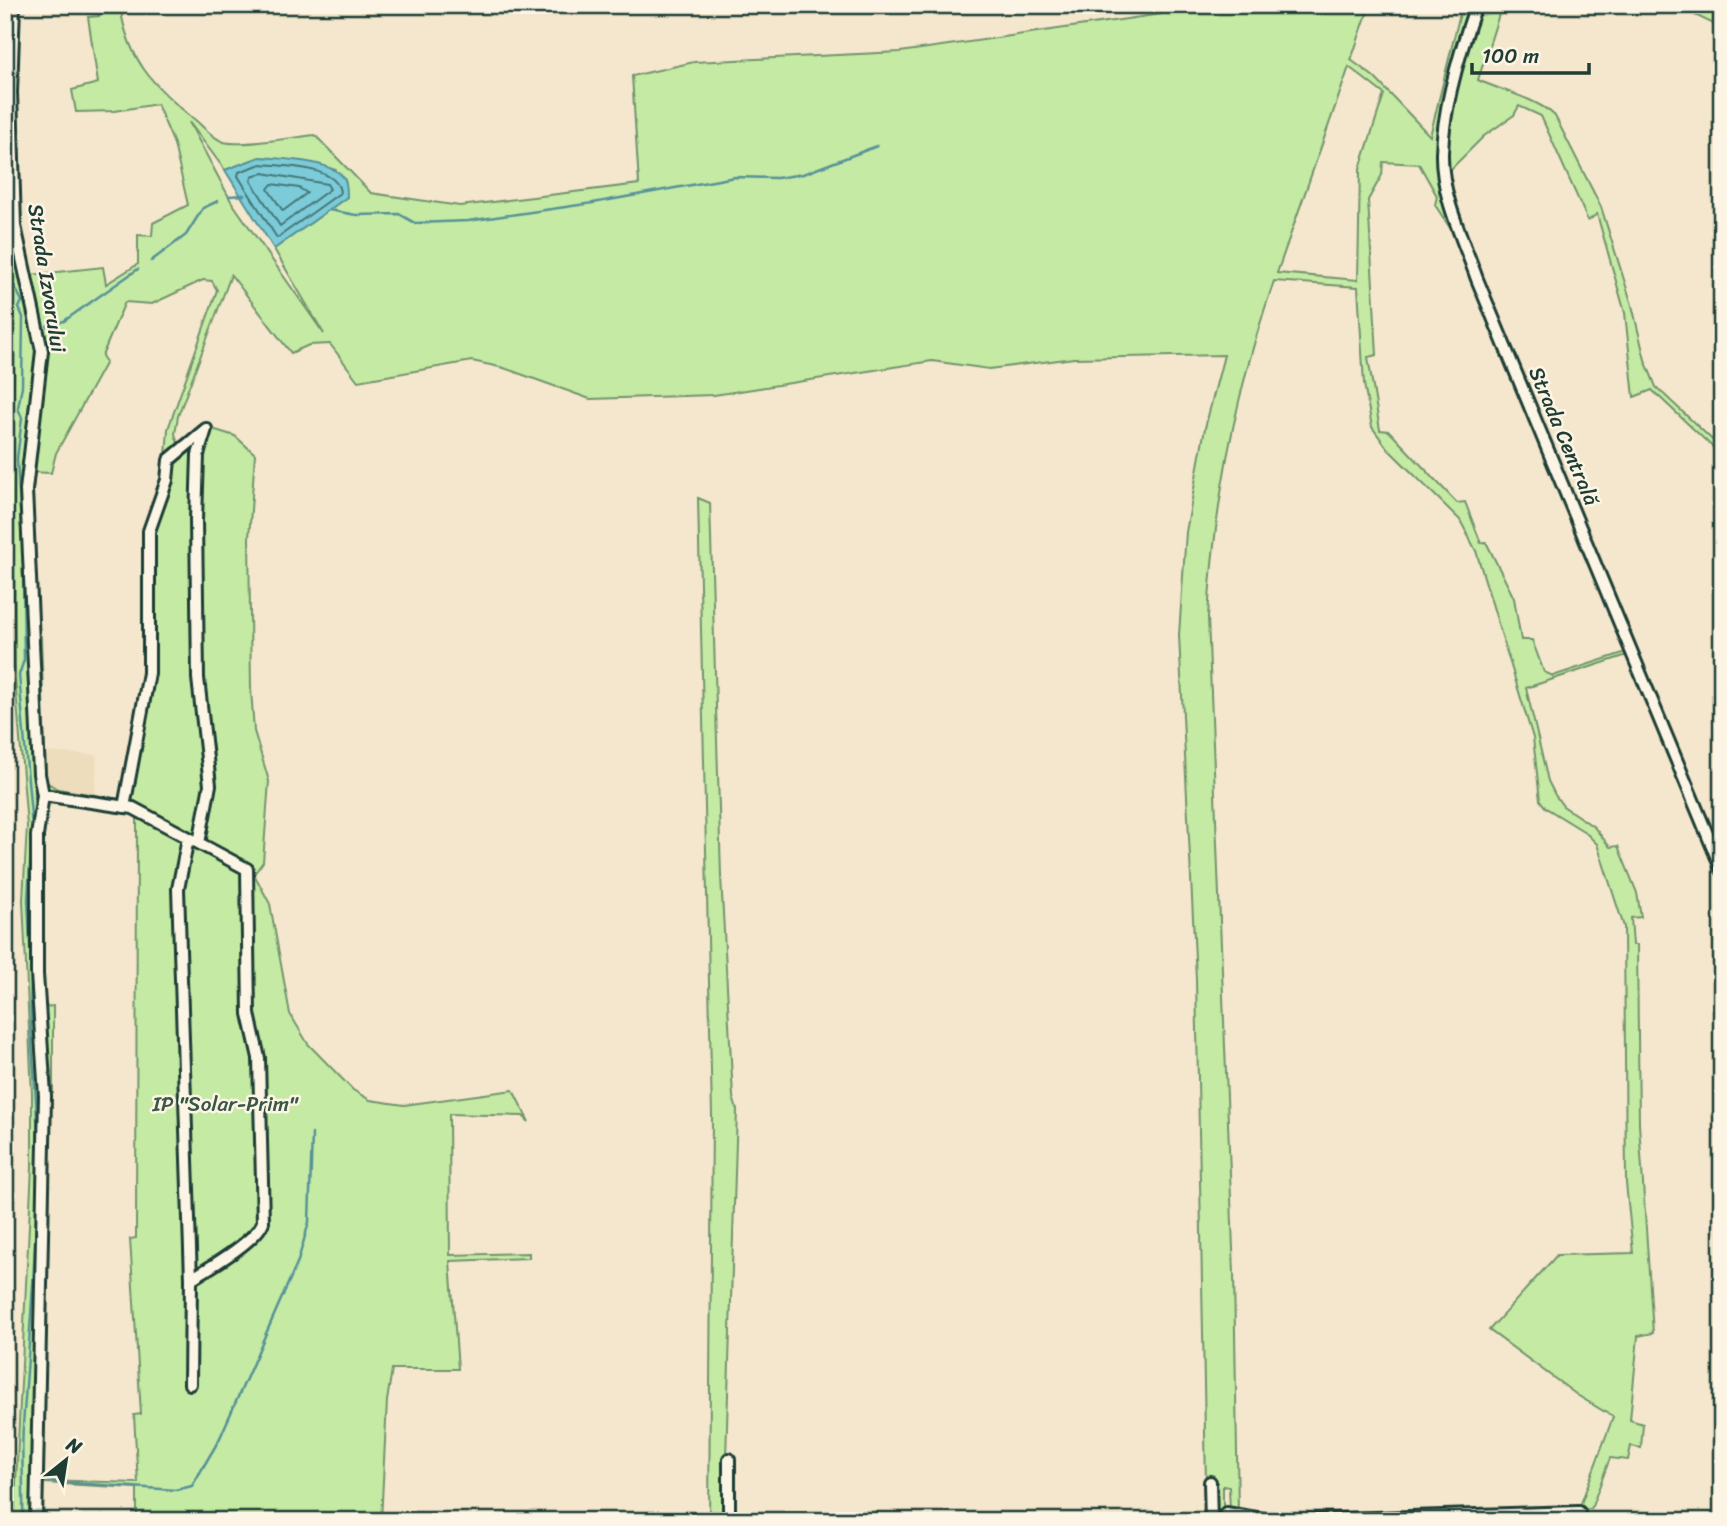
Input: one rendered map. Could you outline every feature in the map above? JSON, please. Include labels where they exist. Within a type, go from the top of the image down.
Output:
[{"type":"street","name":"Strada Izvorului","points":[[14,5],[11,92],[15,226],[42,351],[26,491],[39,774],[43,795],[37,836],[37,974],[45,1096],[36,1521]]},
{"type":"street","name":"Strada Centrală","points":[[1476,5],[1454,86],[1442,153],[1453,212],[1477,279],[1722,870]]},
{"type":"street","points":[[124,807],[149,673],[149,531],[166,480],[169,460],[206,429],[198,455],[196,520],[198,678],[210,785],[203,833],[193,840],[178,889],[187,1248],[191,1279],[190,1384]]},
{"type":"street","points":[[43,795],[124,807],[159,820],[247,869],[249,1014],[259,1058],[263,1222],[259,1231],[191,1279]]},
{"type":"street","points":[[729,1459],[729,1521]]},
{"type":"street","points":[[1210,1482],[1211,1521]]},
{"type":"street","points":[[1226,1521],[1226,1513],[1276,1521],[1579,1512],[1574,1521]]},
{"type":"shaded area","points":[[45,752],[97,755],[95,794],[58,789],[46,782]]},
{"type":"green space","name":"IP \"Solar-Prim\"","points":[[98,5],[120,5],[129,41],[145,70],[167,95],[220,140],[242,143],[315,135],[371,193],[460,206],[639,184],[632,76],[694,62],[900,52],[1161,14],[1171,5],[1370,5],[1351,60],[1374,77],[1430,136],[1462,5],[1472,5],[1439,178],[1452,231],[1435,205],[1437,196],[1419,164],[1383,162],[1382,175],[1368,200],[1377,355],[1368,357],[1380,430],[1389,431],[1457,503],[1465,502],[1481,543],[1486,542],[1514,598],[1521,640],[1532,640],[1544,672],[1553,676],[1626,652],[1627,655],[1526,688],[1548,781],[1555,795],[1563,806],[1594,827],[1610,847],[1618,846],[1637,893],[1641,917],[1631,918],[1633,945],[1637,945],[1639,1124],[1653,1333],[1638,1336],[1630,1420],[1643,1424],[1641,1448],[1631,1446],[1628,1460],[1610,1458],[1591,1509],[1579,1509],[1613,1417],[1577,1395],[1489,1330],[1557,1255],[1633,1253],[1626,1183],[1624,927],[1597,844],[1585,832],[1546,808],[1540,800],[1533,738],[1476,551],[1460,520],[1388,449],[1372,427],[1364,384],[1358,287],[1274,281],[1249,363],[1229,447],[1216,532],[1208,617],[1234,1274],[1238,1512],[1230,1510],[1229,1487],[1223,1486],[1223,1521],[1214,1521],[1206,1485],[1196,979],[1179,635],[1186,532],[1205,428],[1224,355],[1074,358],[989,369],[932,361],[714,395],[590,399],[504,368],[472,361],[358,381],[330,344],[309,345],[291,353],[231,275],[178,416],[175,434],[178,443],[203,426],[235,436],[255,454],[249,538],[251,689],[254,731],[269,781],[263,862],[254,874],[270,904],[290,1014],[308,1044],[353,1090],[370,1100],[404,1105],[513,1090],[529,1122],[523,1116],[449,1114],[450,1255],[529,1253],[529,1258],[450,1261],[458,1369],[392,1369],[387,1401],[381,1521],[371,1515],[365,1521],[137,1521],[137,1488],[44,1483],[44,1480],[138,1483],[134,1415],[141,1414],[130,1239],[136,1238],[137,809],[120,799],[146,675],[145,562],[165,469],[168,429],[217,290],[212,281],[203,280],[152,304],[125,302],[102,356],[106,362],[56,453],[51,473],[30,472],[45,380],[46,345],[29,275],[103,267],[106,284],[138,264],[138,235],[152,236],[153,223],[188,205],[174,144],[157,104],[115,111],[76,112],[72,90],[98,83],[88,17],[99,16]],"holes":[[[1349,67],[1384,94],[1360,169],[1358,280],[1277,273]],[[189,122],[225,170],[260,157],[304,162],[336,170],[347,197],[274,249],[324,334],[231,201]]]},
{"type":"green space","points":[[1480,5],[1502,5],[1478,80],[1529,100],[1555,116],[1601,207],[1632,305],[1645,360],[1656,387],[1722,449],[1722,456],[1652,390],[1634,397],[1625,313],[1597,214],[1588,221],[1541,116],[1519,106],[1514,115],[1484,136],[1448,172],[1456,88]]},
{"type":"green space","points":[[1674,5],[1705,5],[1722,13],[1722,28]]},
{"type":"green space","points":[[5,36],[9,44],[9,208],[13,246],[37,344],[21,474],[31,661],[35,789],[32,856],[40,1071],[32,1521],[14,1521],[32,1167],[32,1094],[23,900],[27,826],[15,677],[14,568],[5,567],[5,560],[13,560],[10,451],[14,343],[10,303],[5,289]]},
{"type":"green space","points":[[698,498],[710,503],[721,876],[733,1097],[737,1110],[724,1521],[709,1521],[712,1115]]},
{"type":"green space","points":[[41,637],[46,782],[58,789],[120,799],[119,804],[47,790],[43,784],[38,641]]},
{"type":"green space","points":[[53,1006],[53,1093],[48,1093],[43,1007]]},
{"type":"water","points":[[260,157],[307,162],[330,168],[345,180],[347,197],[274,249],[225,170]]},
{"type":"waterway","points":[[329,210],[356,215],[399,214],[415,223],[468,221],[593,203],[735,177],[777,178],[803,174],[877,146]]},
{"type":"waterway","points":[[229,196],[244,195]]},
{"type":"waterway","points":[[151,261],[186,235],[203,208],[218,201]]},
{"type":"waterway","points":[[5,226],[5,237]]},
{"type":"waterway","points":[[5,248],[8,274],[22,301],[19,308],[23,317],[22,386],[18,408],[22,418],[17,459],[23,558]]},
{"type":"waterway","points":[[47,326],[64,321],[138,269]]},
{"type":"waterway","points":[[23,570],[24,660],[19,675],[32,827],[28,899],[31,967]]},
{"type":"waterway","points":[[23,1521],[22,1437],[35,1253],[38,1150],[31,980]]},
{"type":"waterway","points":[[44,1481],[176,1490],[192,1486],[219,1440],[298,1261],[309,1222],[312,1134]]}]
